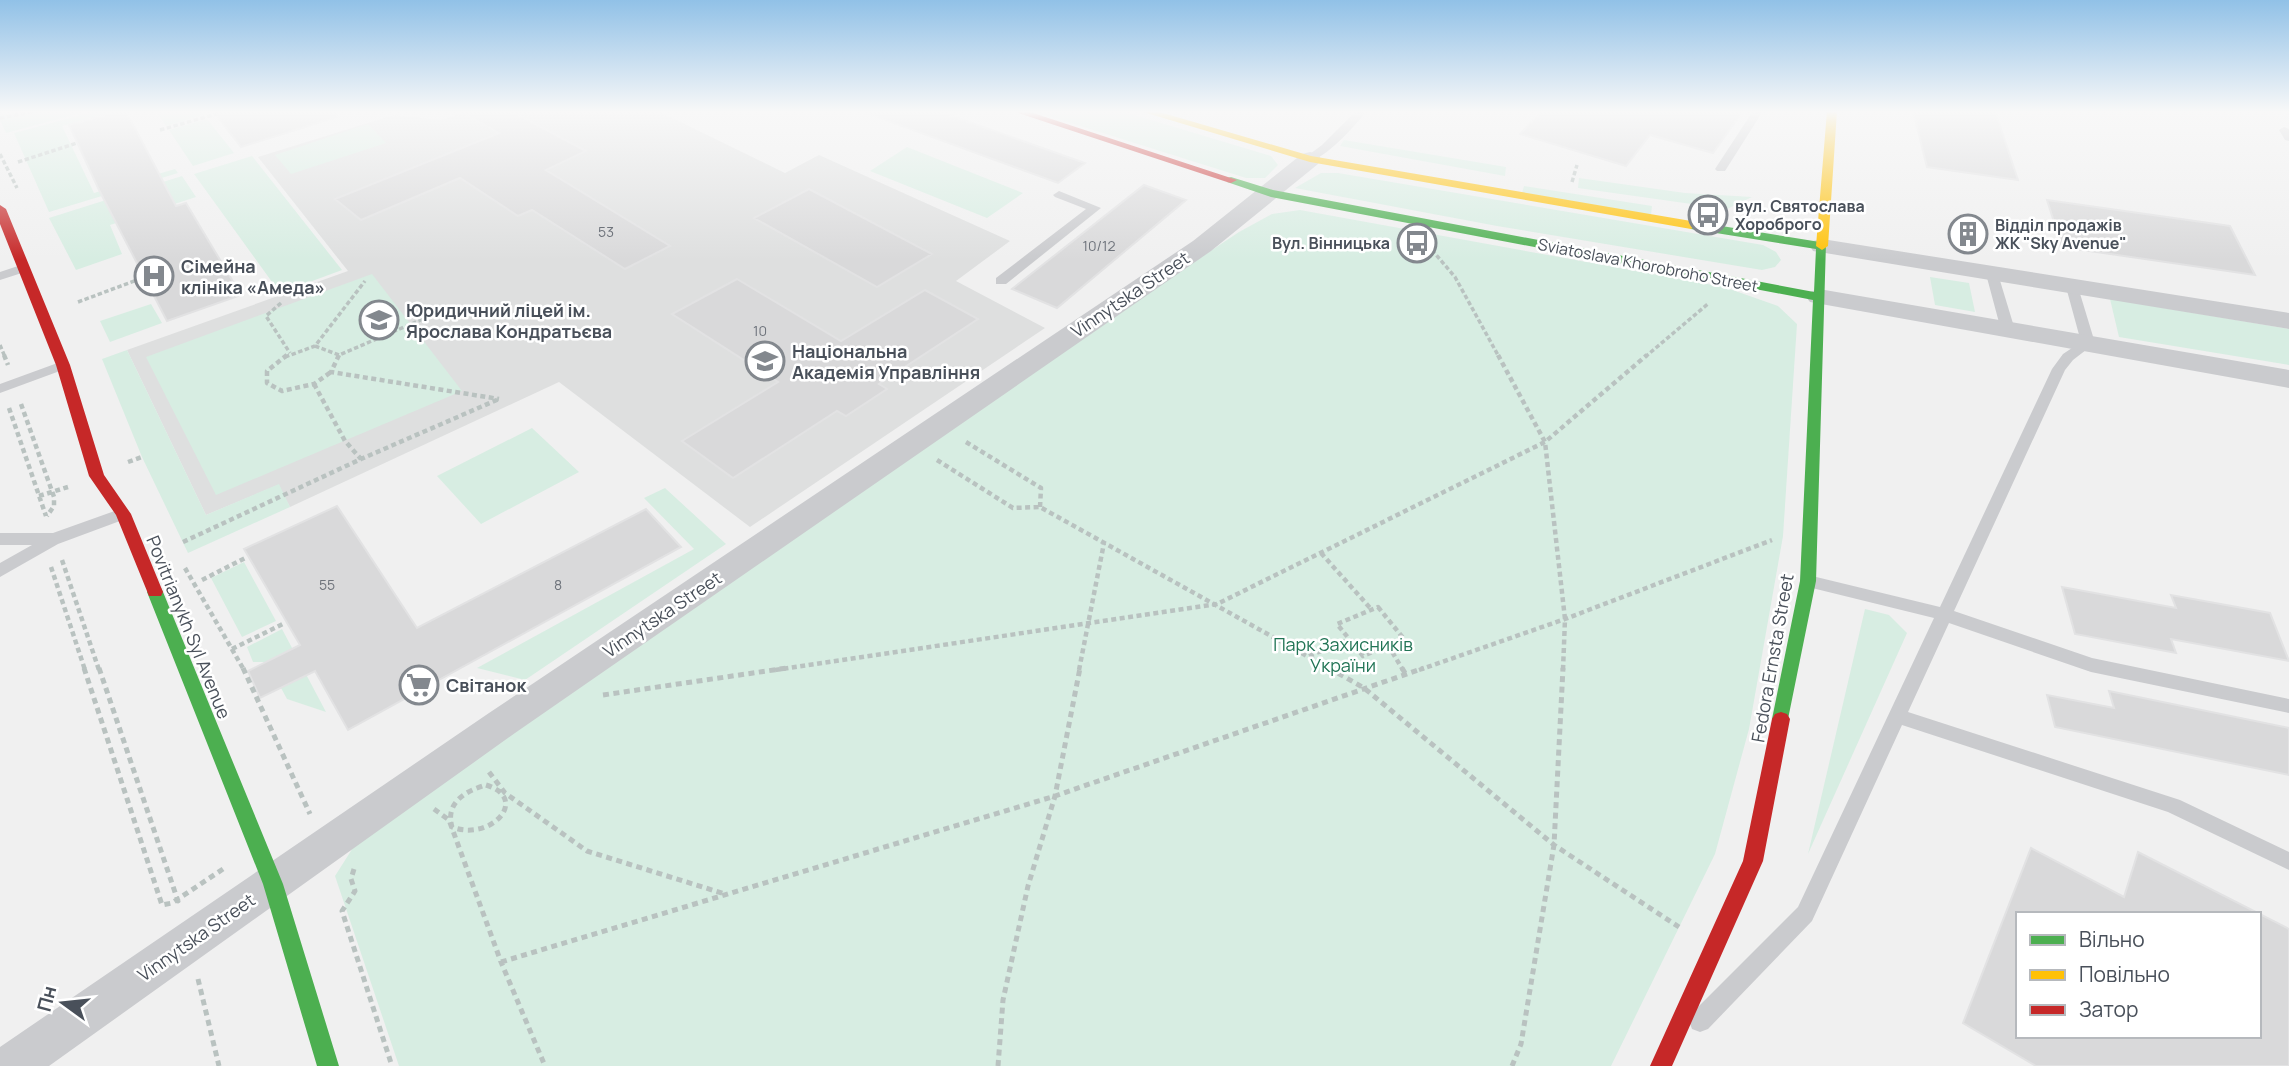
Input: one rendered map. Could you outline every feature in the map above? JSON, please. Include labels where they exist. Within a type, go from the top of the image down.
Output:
[{"type":"main road","name":"Sviatoslava Khorobroho Street","points":[[1171,161],[1271,193],[1819,297]]},
{"type":"main road","points":[[1320,161],[1575,207],[1822,246]]},
{"type":"main road","name":"Fedora Ernsta Street","points":[[1664,1060],[1753,861],[1808,582],[1819,297],[1828,161]]},
{"type":"main road","name":"Povitrianykh Syl Avenue","points":[[1,212],[63,365],[97,476],[123,514],[263,859],[328,1066]]},
{"type":"street","name":"Vinnytska Street","points":[[11,1066],[263,859],[337,839],[1202,246],[1308,161]]},
{"type":"street","points":[[1822,246],[2289,321]]},
{"type":"street","name":"Sviatoslava Khorobroho Street","points":[[1819,297],[2289,379]]},
{"type":"lane","points":[[1721,169],[1726,161]]},
{"type":"lane","points":[[1001,281],[1095,208],[1059,195]]},
{"type":"lane","points":[[0,276],[24,268]]},
{"type":"lane","points":[[1992,274],[2008,330]]},
{"type":"lane","points":[[1664,1060],[1805,914],[2059,369],[2068,357],[2088,343],[2072,286]]},
{"type":"lane","points":[[6,387],[63,365]]},
{"type":"lane","points":[[0,572],[47,541],[123,514]]},
{"type":"lane","points":[[0,539],[47,541]]},
{"type":"lane","points":[[1808,582],[1946,615],[2091,666],[2289,706]]},
{"type":"lane","points":[[1898,716],[2173,806],[2289,862]]},
{"type":"path","points":[[3,161],[22,198]]},
{"type":"path","points":[[18,162],[22,161]]},
{"type":"path","points":[[1427,245],[1455,277],[1545,442],[1565,619],[1554,845],[1521,1044],[1512,1066]]},
{"type":"path","points":[[78,302],[145,277]]},
{"type":"path","points":[[338,355],[331,372],[314,384],[282,391],[267,383],[267,370],[290,353],[315,346],[365,281]]},
{"type":"path","points":[[591,697],[1217,604],[1545,442],[1718,296]]},
{"type":"path","points":[[281,303],[267,316],[290,353]]},
{"type":"path","points":[[315,346],[338,355],[451,307]]},
{"type":"path","points":[[0,345],[6,387],[46,516],[47,541],[162,905],[166,906],[263,859],[307,815],[337,839]]},
{"type":"path","points":[[183,542],[361,459],[499,399],[331,372]]},
{"type":"path","points":[[314,384],[345,441],[361,459]]},
{"type":"path","points":[[6,387],[54,497],[54,506],[40,528],[178,900]]},
{"type":"path","points":[[959,438],[1041,488],[1040,508]]},
{"type":"path","points":[[916,440],[932,457],[1013,508],[1040,508],[1364,688],[1554,845],[1680,928]]},
{"type":"path","points":[[124,463],[130,474]]},
{"type":"path","points":[[501,962],[1055,796],[1565,619],[1783,536]]},
{"type":"path","points":[[998,1066],[1003,1000],[1028,887],[1055,796],[1104,542]]},
{"type":"path","points":[[1321,553],[1372,610]]},
{"type":"path","points":[[202,580],[247,557]]},
{"type":"path","points":[[178,562],[188,569],[224,639],[239,659],[309,813],[337,839],[354,869],[351,879],[355,891],[342,911],[393,1066]]},
{"type":"path","points":[[1378,607],[1404,639],[1363,656],[1336,624],[1372,610],[1378,607]]},
{"type":"path","points":[[231,650],[285,623]]},
{"type":"path","points":[[1308,656],[1348,640]]},
{"type":"path","points":[[1388,645],[1405,673]]},
{"type":"path","points":[[432,807],[449,820],[452,827],[467,833],[487,827],[503,813],[507,799],[486,769]]},
{"type":"path","points":[[545,1066],[501,962],[449,820],[453,803],[468,791],[486,785],[500,788],[587,852],[727,894]]},
{"type":"path","points":[[263,859],[309,813]]},
{"type":"path","points":[[198,978],[219,1066]]},
{"type":"shaded area","points":[[261,161],[760,161],[785,173],[808,161],[832,161],[1010,241],[956,281],[1045,328],[750,527],[559,382],[290,507],[278,485],[206,515],[127,350],[348,271]]},
{"type":"green space","points":[[26,161],[79,161],[94,193],[175,169],[178,173],[49,212]]},
{"type":"green space","points":[[189,161],[210,161],[193,166]]},
{"type":"green space","points":[[237,161],[256,161],[342,270],[280,293],[194,174]]},
{"type":"green space","points":[[280,161],[332,161],[291,174]]},
{"type":"green space","points":[[886,161],[942,161],[1023,193],[987,218],[870,171]]},
{"type":"green space","points":[[1191,161],[1275,161],[1278,165],[1265,178],[1246,178]]},
{"type":"green space","points":[[1421,161],[1468,161],[1506,167],[1505,176]]},
{"type":"green space","points":[[1321,173],[1338,173],[1763,245],[1776,252],[1781,260],[1775,267],[1762,270],[1497,226],[1295,188]]},
{"type":"green space","points":[[182,176],[196,197],[110,225],[122,254],[76,270],[49,218]]},
{"type":"green space","points":[[1579,178],[1685,193],[1752,197],[1727,209],[1578,188]]},
{"type":"green space","points":[[1524,186],[1652,206],[1651,215],[1522,193]]},
{"type":"green space","name":"Парк Захисників України","points":[[1300,210],[1724,287],[1778,306],[1797,324],[1783,536],[1749,729],[1715,854],[1611,1066],[399,1066],[335,876],[356,843],[928,439],[1239,232],[1272,214]]},
{"type":"green space","points":[[372,274],[462,391],[216,495],[146,357]]},
{"type":"green space","points":[[1930,277],[1969,283],[1975,312],[1935,305]]},
{"type":"green space","points":[[2110,299],[2289,329],[2289,365],[2119,337]]},
{"type":"green space","points":[[151,304],[162,323],[110,342],[100,321]]},
{"type":"green space","points":[[127,350],[206,515],[279,484],[290,507],[188,553],[142,457],[102,359]]},
{"type":"green space","points":[[532,428],[579,472],[481,524],[437,476]]},
{"type":"green space","points":[[665,488],[726,544],[525,680],[477,668],[694,549],[644,498]]},
{"type":"green space","points":[[244,562],[276,621],[242,637],[211,578]]},
{"type":"green space","points":[[1865,609],[1889,615],[1907,633],[1808,854]]},
{"type":"green space","points":[[282,629],[326,712],[287,699],[267,662],[253,662],[247,647]]},
{"type":"building","points":[[85,161],[152,161],[176,206],[186,203],[241,295],[167,321]]},
{"type":"building","points":[[430,161],[565,161],[546,170],[670,246],[625,269],[532,210],[518,216],[460,178],[361,220],[335,199]]},
{"type":"building","points":[[997,161],[1085,163],[1058,183]]},
{"type":"building","points":[[1609,161],[1630,161],[1626,166]]},
{"type":"building","points":[[1925,161],[2012,161],[2018,180],[1927,167]]},
{"type":"building","points":[[1144,185],[1186,200],[1057,308],[1012,289]]},
{"type":"building","points":[[809,189],[932,254],[877,287],[754,218]]},
{"type":"building","points":[[2047,200],[2230,226],[2255,275],[2062,247]]},
{"type":"building","points":[[737,279],[841,341],[925,290],[978,319],[879,384],[887,389],[846,416],[837,411],[733,478],[682,441],[778,382],[672,314]]},
{"type":"building","points":[[337,506],[417,628],[646,509],[681,547],[348,730],[315,671],[260,698],[248,671],[300,645],[244,549]]},
{"type":"building","points":[[2062,587],[2176,608],[2171,595],[2270,613],[2289,661],[2171,639],[2176,653],[2075,634]]},
{"type":"building","points":[[2109,691],[2289,728],[2289,775],[2055,727],[2047,695],[2114,708]]},
{"type":"building","points":[[2031,848],[2124,897],[2138,852],[2256,912],[2016,912],[2016,1038],[2261,1038],[2261,915],[2289,929],[2289,1066],[2036,1066],[1963,1023]]},
{"type":"traffic: fast","points":[[1231,180],[1271,193],[1819,297]]},
{"type":"traffic: fast","points":[[1691,225],[1822,246],[1808,581],[1781,719]]},
{"type":"traffic: fast","points":[[155,592],[273,884],[328,1066]]},
{"type":"traffic: slow","points":[[1320,161],[1691,225]]},
{"type":"traffic: slow","points":[[1822,246],[1828,161]]},
{"type":"traffic: jam","points":[[1171,161],[1231,180]]},
{"type":"traffic: jam","points":[[0,209],[63,365],[97,476],[123,514],[155,592]]},
{"type":"traffic: jam","points":[[1661,1066],[1753,861],[1781,719]]},
{"type":"place","name":"вул. Святослава Хороброго","points":[[1708,215]]},
{"type":"place","name":"Відділ продажів ЖК \"Sky Avenue\"","points":[[1968,234]]},
{"type":"place","name":"Вул. Вінницька","points":[[1417,243]]},
{"type":"place","name":"Сімейна клініка «Амеда»","points":[[154,276]]},
{"type":"place","name":"Юридичний ліцей ім. Ярослава Кондратьєва","points":[[379,320]]},
{"type":"place","name":"Національна Академія Управління","points":[[765,361]]},
{"type":"place","name":"Світанок","points":[[419,685]]}]
